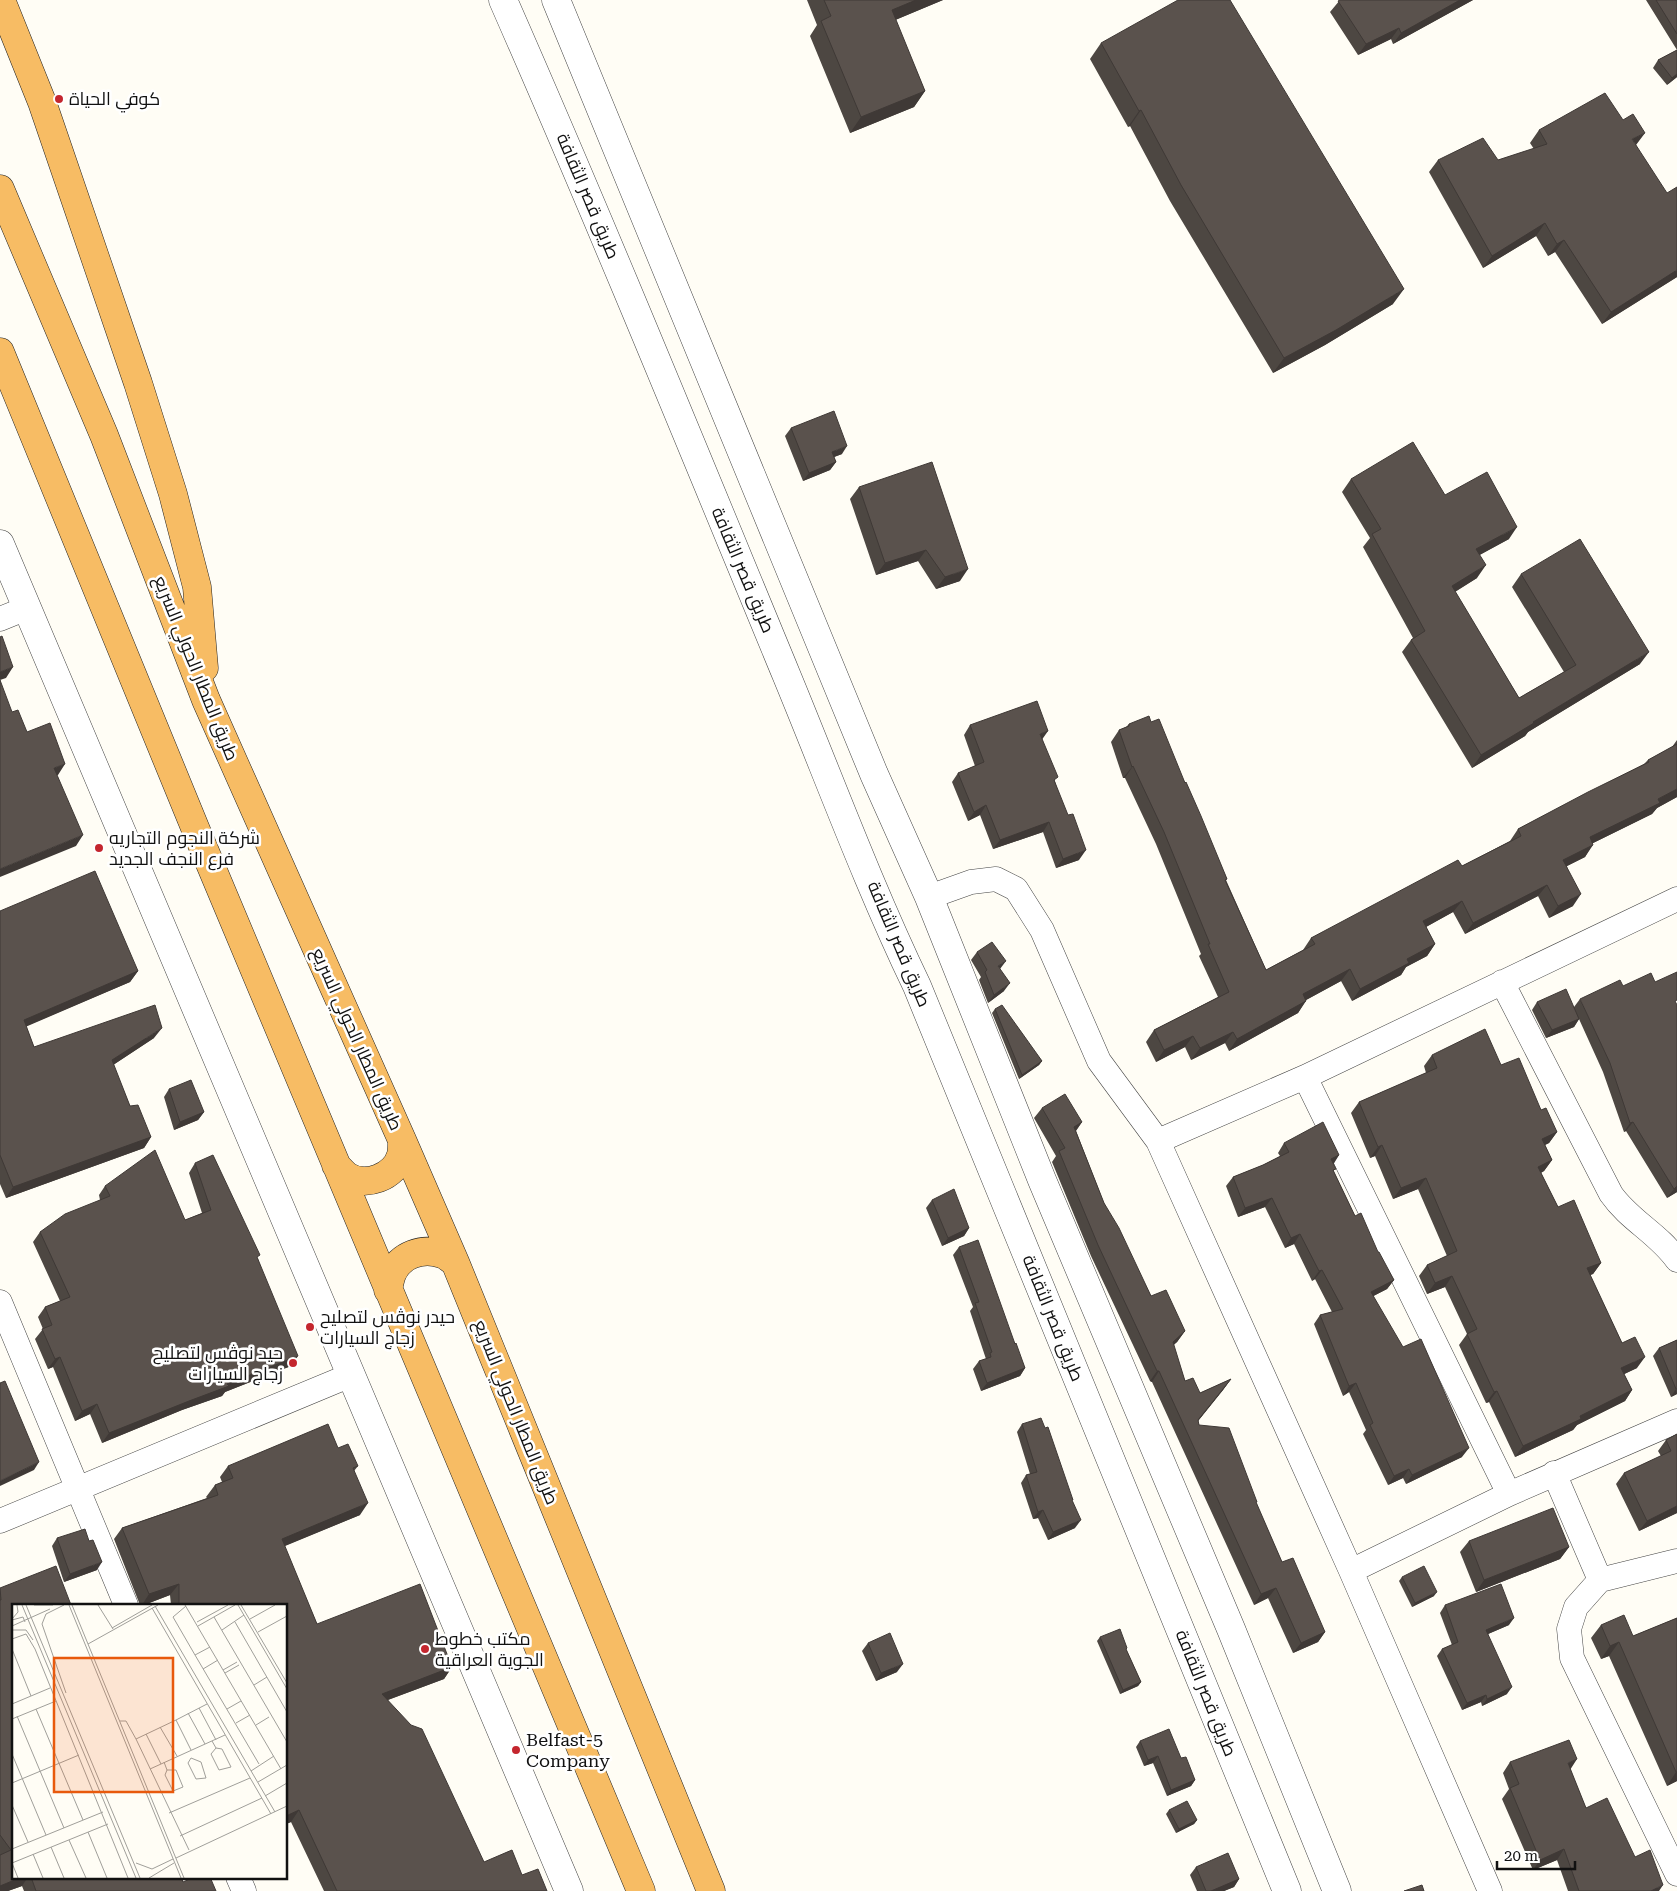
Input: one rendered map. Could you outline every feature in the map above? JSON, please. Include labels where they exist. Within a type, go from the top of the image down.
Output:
[{"type":"highway","points":[[1,0],[42,102],[174,494],[196,587],[206,700]]},
{"type":"highway","name":"طريق المطار الحولي السريع","points":[[0,188],[104,435],[206,700],[455,1262],[711,1891]]},
{"type":"highway","points":[[0,352],[388,1290],[641,1891]]},
{"type":"highway","points":[[336,1164],[347,1176],[363,1181],[379,1179],[393,1170],[401,1156],[402,1140]]},
{"type":"highway","points":[[388,1290],[391,1275],[400,1262],[412,1254],[428,1251],[442,1254],[455,1262]]},
{"type":"street","name":"طريق قصر الثقافة","points":[[503,0],[561,133],[831,782],[892,934],[917,986],[1287,1891]]},
{"type":"street","points":[[556,0],[874,774],[929,897],[1042,1180],[1231,1629],[1337,1891]]},
{"type":"street","points":[[0,544],[569,1891]]},
{"type":"street","points":[[0,619],[27,608]]},
{"type":"street","points":[[929,897],[971,882],[996,879],[1016,889],[1042,930],[1099,1061],[1158,1141],[1351,1571],[1490,1891]]},
{"type":"street","points":[[1158,1141],[1305,1077],[1677,899]]},
{"type":"street","points":[[1502,982],[1611,1194],[1626,1213],[1666,1247],[1677,1260]]},
{"type":"street","points":[[1305,1077],[1509,1494]]},
{"type":"street","points":[[0,1302],[79,1488],[126,1604]]},
{"type":"street","points":[[0,1521],[351,1375]]},
{"type":"street","points":[[1351,1571],[1554,1473],[1677,1421]]},
{"type":"street","points":[[1554,1473],[1600,1580]]},
{"type":"street","points":[[1677,1561],[1600,1580],[1576,1607],[1569,1628],[1572,1658],[1677,1874]]},
{"type":"street","points":[[238,1878],[244,1891]]},
{"type":"building","points":[[824,0],[916,0],[892,10],[925,91],[861,117],[821,21],[831,16]]},
{"type":"building","points":[[1178,0],[1230,0],[1404,289],[1336,330],[1284,358],[1181,185],[1141,110],[1139,111],[1101,43]]},
{"type":"building","points":[[1460,0],[1401,33],[1399,28],[1366,44],[1338,1]]},
{"type":"building","points":[[1656,0],[1677,0],[1677,34]]},
{"type":"building","points":[[1677,50],[1677,74],[1672,78],[1658,60]]},
{"type":"building","points":[[1605,93],[1623,120],[1633,114],[1645,133],[1632,139],[1667,193],[1677,187],[1677,270],[1611,312],[1564,240],[1557,244],[1545,223],[1492,256],[1438,160],[1483,138],[1498,160],[1547,144],[1539,130]]},
{"type":"building","points":[[834,411],[847,446],[832,452],[836,462],[809,473],[791,428]]},
{"type":"building","points":[[1413,442],[1445,495],[1487,472],[1517,527],[1476,549],[1486,565],[1452,586],[1519,698],[1576,665],[1521,574],[1580,539],[1649,652],[1481,755],[1411,640],[1425,631],[1372,534],[1381,529],[1351,479]]},
{"type":"building","points":[[932,462],[968,569],[945,577],[926,550],[885,563],[859,487]]},
{"type":"building","points":[[2,636],[13,667],[0,672],[0,637]]},
{"type":"building","points":[[0,680],[12,712],[18,710],[27,732],[50,723],[65,764],[54,768],[83,835],[0,869]]},
{"type":"building","points":[[1037,701],[1048,731],[1040,734],[1058,777],[1054,780],[1068,815],[1073,814],[1086,850],[1063,859],[1049,822],[1000,840],[986,805],[974,812],[958,773],[984,762],[970,725]]},
{"type":"building","points":[[1149,716],[1151,722],[1159,719],[1227,879],[1225,880],[1266,970],[1315,944],[1311,938],[1458,860],[1462,866],[1521,836],[1518,829],[1649,762],[1648,760],[1677,744],[1677,789],[1658,799],[1660,803],[1590,837],[1593,845],[1563,860],[1581,894],[1558,906],[1547,885],[1473,923],[1462,901],[1423,921],[1435,944],[1407,959],[1409,963],[1360,989],[1350,969],[1303,994],[1306,1001],[1237,1039],[1233,1032],[1200,1048],[1193,1036],[1164,1050],[1154,1030],[1229,992],[1164,832],[1132,767],[1119,730]]},
{"type":"building","points":[[95,871],[138,971],[24,1020],[34,1047],[155,1005],[162,1028],[112,1060],[130,1106],[138,1105],[151,1137],[13,1187],[0,1155],[0,911]]},
{"type":"building","points":[[992,942],[1006,961],[998,966],[1010,983],[994,995],[985,972],[987,970],[977,952]]},
{"type":"building","points":[[1677,972],[1677,1000],[1675,1001],[1677,1005],[1677,1186],[1674,1189],[1633,1122],[1630,1123],[1610,1063],[1580,999],[1620,980],[1623,986],[1651,973],[1655,982]]},
{"type":"building","points":[[1566,989],[1579,1019],[1552,1030],[1537,1002]]},
{"type":"building","points":[[1002,1005],[1042,1061],[1022,1075],[995,1009]]},
{"type":"building","points":[[1485,1029],[1501,1065],[1519,1058],[1541,1110],[1546,1108],[1557,1132],[1542,1139],[1552,1160],[1538,1167],[1558,1207],[1574,1200],[1601,1263],[1587,1268],[1622,1343],[1635,1337],[1645,1357],[1621,1368],[1632,1390],[1580,1416],[1581,1419],[1523,1446],[1497,1391],[1494,1392],[1467,1334],[1477,1329],[1452,1276],[1435,1283],[1427,1265],[1457,1251],[1426,1178],[1401,1188],[1382,1145],[1378,1147],[1359,1102],[1437,1068],[1432,1055]]},
{"type":"building","points":[[191,1080],[204,1112],[180,1122],[169,1089]]},
{"type":"building","points":[[1065,1094],[1082,1122],[1074,1127],[1104,1203],[1119,1228],[1151,1296],[1166,1290],[1185,1331],[1173,1342],[1185,1381],[1193,1378],[1200,1393],[1231,1379],[1198,1420],[1199,1425],[1229,1428],[1256,1502],[1282,1562],[1293,1558],[1325,1632],[1301,1643],[1276,1588],[1261,1594],[1159,1371],[1157,1371],[1098,1245],[1059,1151],[1065,1148],[1042,1108]]},
{"type":"building","points":[[1323,1122],[1339,1155],[1331,1159],[1336,1169],[1333,1170],[1355,1216],[1361,1213],[1378,1252],[1394,1280],[1371,1292],[1403,1347],[1421,1339],[1469,1448],[1412,1475],[1409,1469],[1394,1476],[1370,1425],[1373,1423],[1356,1383],[1349,1386],[1320,1315],[1343,1309],[1322,1270],[1319,1271],[1300,1234],[1291,1238],[1272,1198],[1245,1208],[1233,1177],[1289,1152],[1284,1143]]},
{"type":"building","points":[[155,1150],[185,1220],[211,1210],[195,1163],[213,1155],[260,1255],[257,1257],[298,1356],[227,1384],[229,1386],[109,1433],[97,1404],[82,1411],[60,1357],[55,1359],[42,1329],[52,1325],[45,1307],[70,1297],[40,1232],[65,1214],[110,1196],[105,1186]]},
{"type":"building","points":[[954,1189],[969,1228],[948,1238],[932,1200]]},
{"type":"building","points":[[978,1240],[1025,1368],[987,1383],[979,1361],[991,1357],[990,1353],[992,1352],[975,1303],[979,1302],[959,1247]]},
{"type":"building","points":[[1677,1340],[1677,1389],[1676,1389],[1659,1348]]},
{"type":"building","points":[[5,1381],[39,1462],[0,1481],[0,1383]]},
{"type":"building","points":[[1041,1418],[1045,1428],[1048,1427],[1072,1500],[1081,1520],[1053,1532],[1043,1510],[1038,1512],[1026,1475],[1037,1472],[1022,1424]]},
{"type":"building","points":[[328,1424],[338,1448],[348,1444],[358,1466],[353,1468],[368,1503],[282,1539],[317,1624],[420,1584],[452,1667],[382,1694],[411,1725],[422,1729],[484,1862],[512,1850],[522,1875],[538,1869],[547,1891],[337,1891],[299,1810],[288,1815],[288,1604],[179,1604],[179,1584],[149,1594],[122,1528],[218,1495],[215,1485],[233,1478],[228,1466]]},
{"type":"building","points":[[1677,1434],[1677,1506],[1647,1521],[1624,1473],[1671,1451],[1666,1440]]},
{"type":"building","points":[[1553,1508],[1569,1547],[1484,1580],[1469,1541]]},
{"type":"building","points":[[85,1529],[89,1541],[93,1540],[102,1562],[70,1574],[57,1538]]},
{"type":"building","points":[[56,1566],[71,1604],[12,1604],[12,1878],[20,1878],[0,1886],[0,1855],[11,1850],[0,1835],[0,1588]]},
{"type":"building","points":[[1424,1566],[1437,1592],[1415,1603],[1402,1577]]},
{"type":"building","points":[[1501,1584],[1514,1618],[1486,1630],[1512,1687],[1487,1699],[1486,1695],[1467,1703],[1442,1649],[1458,1642],[1445,1605]]},
{"type":"building","points":[[1624,1615],[1633,1636],[1677,1618],[1677,1772],[1619,1642],[1610,1646],[1601,1625]]},
{"type":"building","points":[[1120,1629],[1126,1649],[1141,1682],[1123,1690],[1100,1637]]},
{"type":"building","points":[[890,1633],[903,1664],[881,1673],[868,1643]]},
{"type":"building","points":[[1169,1729],[1181,1758],[1186,1757],[1195,1780],[1171,1790],[1158,1756],[1148,1760],[1140,1741]]},
{"type":"building","points":[[1569,1740],[1577,1759],[1568,1763],[1586,1808],[1607,1798],[1635,1857],[1650,1850],[1663,1885],[1651,1891],[1579,1891],[1564,1849],[1540,1860],[1510,1788],[1519,1784],[1510,1762]]},
{"type":"building","points":[[1187,1801],[1197,1820],[1179,1829],[1169,1810]]},
{"type":"building","points":[[1228,1853],[1239,1879],[1211,1891],[1206,1891],[1196,1867]]},
{"type":"building","points":[[31,1878],[181,1878],[183,1882],[192,1878],[210,1878],[216,1891],[36,1891]]},
{"type":"building","points":[[1422,1885],[1424,1891],[1404,1891]]},
{"type":"place","name":"كوفي الحياة","points":[[59,99]]},
{"type":"place","name":"شركة النجوم التجاريه فرع النجف الجديد","points":[[99,848]]},
{"type":"place","name":"حيدر نوڤس لتصليح زجاج السيارات","points":[[310,1327]]},
{"type":"place","name":"حيد نوڤس لتصليح زجاج السيارات","points":[[293,1363]]},
{"type":"place","name":"مكتب خطوط الجوية العراقية","points":[[425,1649]]},
{"type":"place","name":"Belfast-5 Company","points":[[516,1750]]}]
